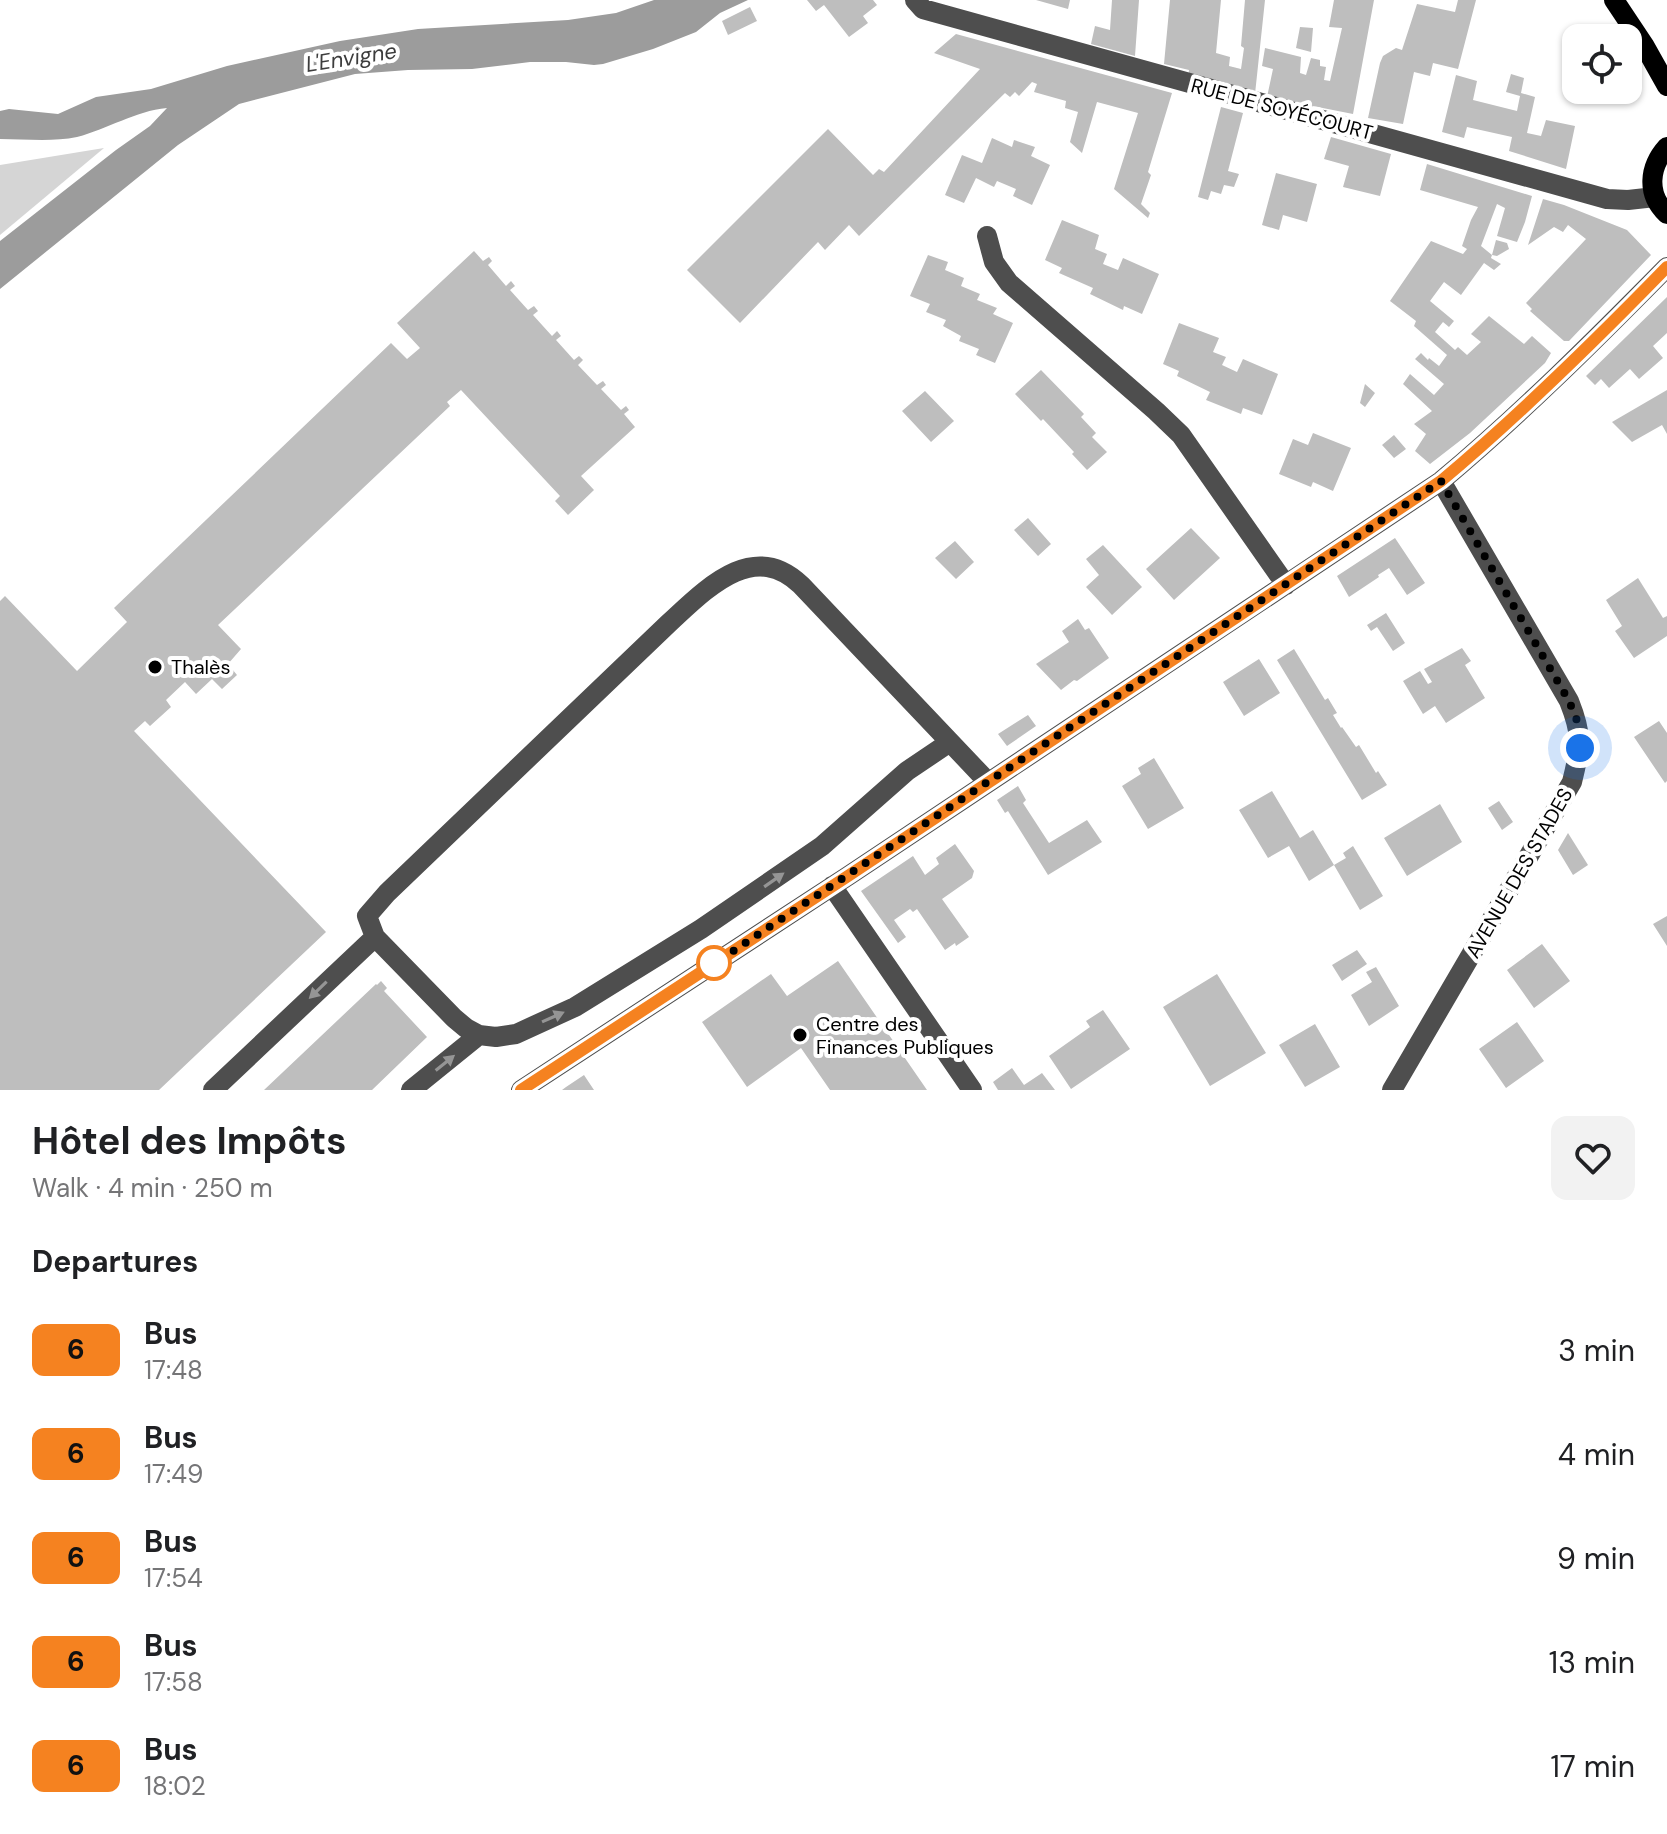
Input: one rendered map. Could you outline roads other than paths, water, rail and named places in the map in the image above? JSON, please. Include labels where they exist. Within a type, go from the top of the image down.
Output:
[{"type":"main road","points":[[1614,0],[1667,86]]},
{"type":"main road","points":[[1661,205],[1652,184],[1653,170],[1667,147]]},
{"type":"street","name":"RUE DE SOYÉCOURT","points":[[915,0],[923,9],[1607,199],[1661,205]]},
{"type":"street","points":[[987,236],[994,262],[1009,283],[1181,435],[1286,585]]},
{"type":"street","points":[[521,1090],[1441,481],[1490,440],[1667,267]]},
{"type":"street","name":"AVENUE DES STADES","points":[[1392,1090],[1572,782],[1580,748],[1578,723],[1569,701],[1441,481]]},
{"type":"street","points":[[950,742],[907,771],[822,846],[762,888],[575,1007],[516,1034],[496,1037],[479,1035],[466,1028],[375,937],[367,916],[387,893],[669,623],[724,577],[743,568],[768,566],[790,575],[950,742],[988,782]]},
{"type":"street","points":[[832,886],[972,1090]]},
{"type":"street","points":[[213,1090],[375,937]]},
{"type":"street","points":[[411,1090],[479,1035]]},
{"type":"water","name":"L'Envigne","points":[[654,0],[748,0],[720,13],[696,32],[603,64],[530,62],[472,69],[355,74],[239,104],[178,145],[0,289],[0,241],[150,126],[167,108],[77,137],[48,140],[0,139],[0,111],[9,109],[58,114],[96,97],[151,89],[227,66],[340,41],[418,29],[568,20],[616,13]]},
{"type":"place","name":"Thalès","points":[[155,667]]},
{"type":"place","name":"Centre des Finances Publiques","points":[[800,1035]]}]
